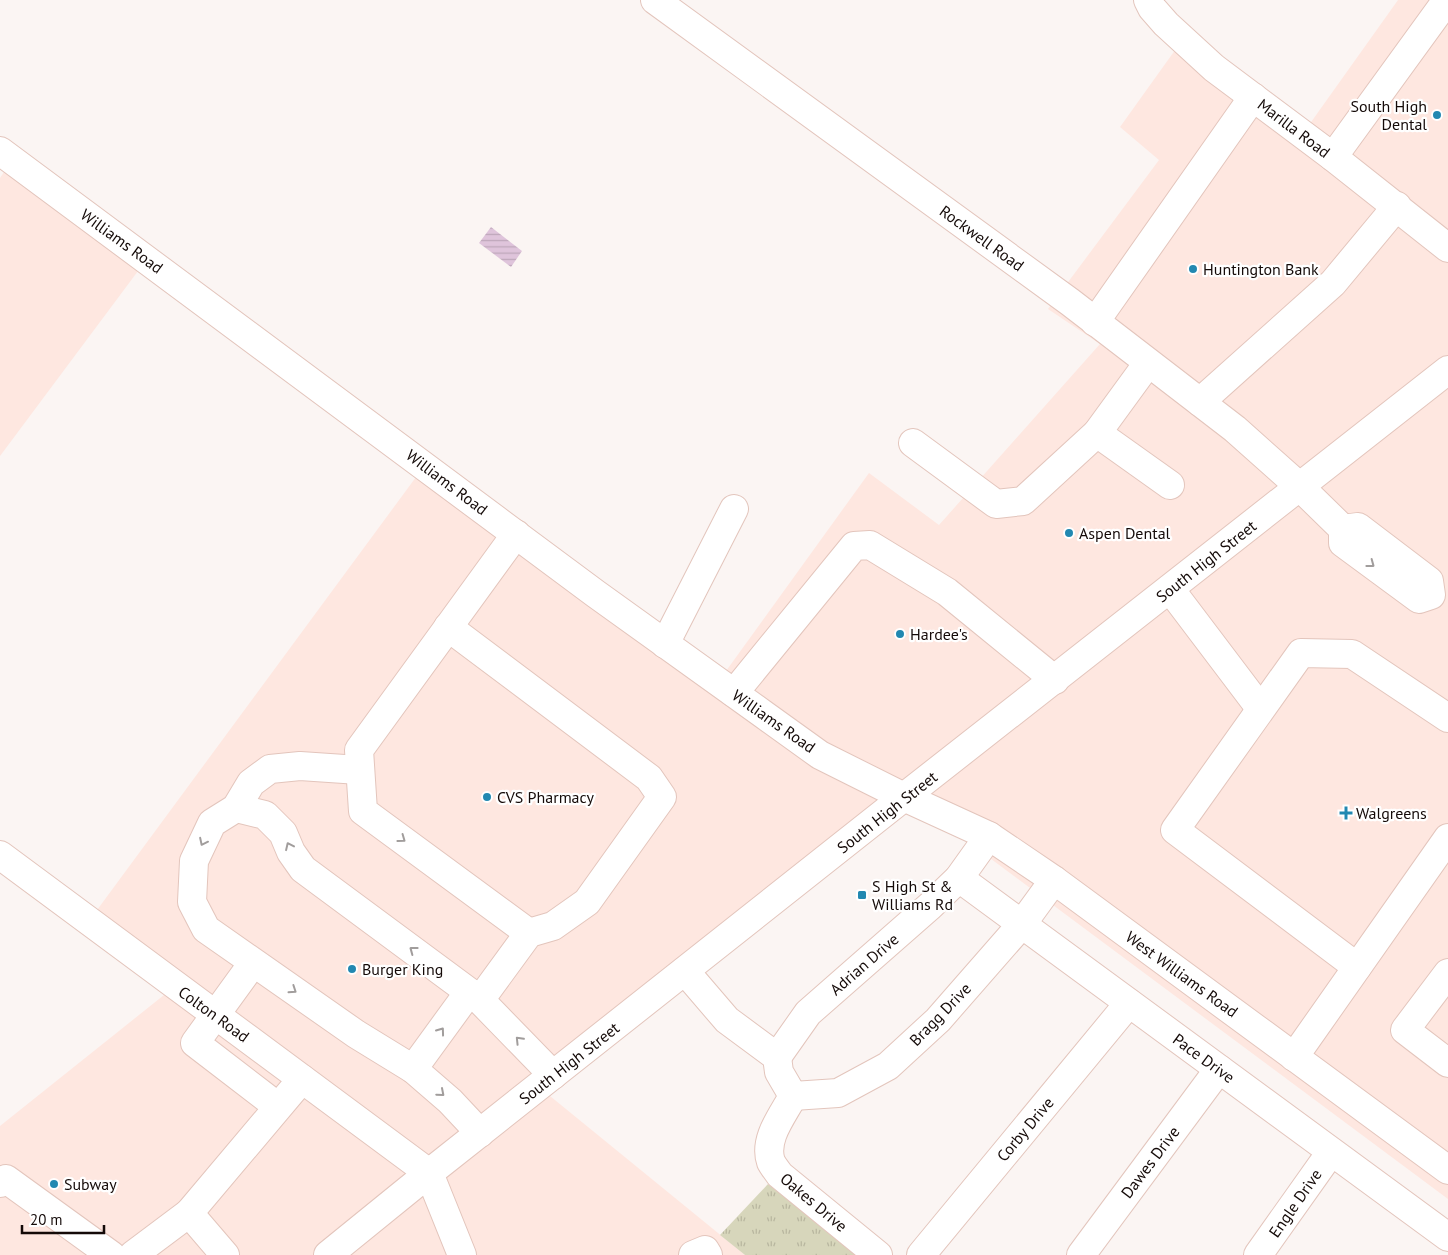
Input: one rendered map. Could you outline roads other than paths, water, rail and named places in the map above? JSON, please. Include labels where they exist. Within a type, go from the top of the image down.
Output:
[{"type":"street","name":"Rockwell Road","points":[[655,0],[1095,322],[1235,429],[1300,487],[1343,529],[1344,543],[1358,555],[1418,599],[1440,601]]},
{"type":"street","name":"Marilla Road","points":[[1148,0],[1152,8],[1166,24],[1214,68],[1397,206],[1448,248]]},
{"type":"street","points":[[1333,157],[1447,0]]},
{"type":"street","points":[[1095,322],[1253,97]]},
{"type":"street","name":"Williams Road","points":[[0,151],[665,644],[820,755],[904,797]]},
{"type":"street","points":[[1200,402],[1333,283],[1397,206]]},
{"type":"street","points":[[913,443],[996,504],[1023,501],[1097,433],[1148,363]]},
{"type":"street","name":"South High Street","points":[[328,1255],[428,1173],[1448,370]]},
{"type":"street","points":[[1097,433],[1170,485]]},
{"type":"street","points":[[665,644],[734,509]]},
{"type":"street","points":[[516,534],[359,750],[359,770],[363,810],[529,933]]},
{"type":"street","points":[[734,693],[854,546],[870,545],[947,592],[1055,680]]},
{"type":"street","points":[[1170,590],[1260,708]]},
{"type":"street","points":[[414,1070],[529,933],[554,926],[586,902],[662,797],[649,778],[448,628]]},
{"type":"street","points":[[1357,967],[1176,830],[1260,708],[1301,653],[1352,654],[1448,718]]},
{"type":"street","points":[[359,770],[300,766],[270,769],[251,783],[236,808],[212,823],[194,861],[192,902],[206,929],[356,1034],[414,1070],[450,1101],[480,1133]]},
{"type":"street","name":"West Williams Road","points":[[904,797],[988,836],[1054,880],[1448,1170]]},
{"type":"street","points":[[236,808],[266,815],[283,833],[291,852],[303,869],[475,996],[553,1075]]},
{"type":"street","name":"Adrian Drive","points":[[777,1057],[808,1013],[960,878],[988,836]]},
{"type":"street","points":[[1294,1057],[1448,838]]},
{"type":"street","name":"Colton Road","points":[[0,855],[428,1173]]},
{"type":"street","name":"Pace Drive","points":[[960,878],[1448,1237]]},
{"type":"street","name":"Bragg Drive","points":[[793,1096],[838,1093],[888,1066],[938,1020],[1022,924],[1054,880]]},
{"type":"street","points":[[253,963],[195,1043],[277,1106]]},
{"type":"street","points":[[685,971],[727,1020],[777,1057],[779,1072],[793,1096]]},
{"type":"street","points":[[1448,973],[1405,1030],[1448,1063]]},
{"type":"street","name":"Corby Drive","points":[[921,1255],[1130,1003]]},
{"type":"street","name":"Dawes Drive","points":[[1081,1255],[1219,1069]]},
{"type":"street","points":[[133,1255],[188,1213],[277,1106],[302,1079]]},
{"type":"street","name":"Oakes Drive","points":[[793,1096],[772,1134],[769,1148],[771,1163],[780,1174],[878,1255]]},
{"type":"street","name":"Engle Drive","points":[[1258,1255],[1331,1152]]},
{"type":"street","points":[[428,1173],[462,1255]]},
{"type":"street","points":[[0,1183],[6,1179],[111,1255]]},
{"type":"street","points":[[188,1213],[225,1255]]},
{"type":"street","points":[[693,1255],[705,1250],[708,1255]]},
{"type":"place","name":"South High Dental","points":[[1437,115]]},
{"type":"place","name":"Huntington Bank","points":[[1193,269]]},
{"type":"place","name":"Aspen Dental","points":[[1069,533]]},
{"type":"place","name":"Hardee's","points":[[900,634]]},
{"type":"place","name":"CVS Pharmacy","points":[[487,797]]},
{"type":"place","name":"Walgreens","points":[[1346,813]]},
{"type":"place","name":"S High St & Williams Rd","points":[[862,895]]},
{"type":"place","name":"Burger King","points":[[352,969]]},
{"type":"place","name":"Subway","points":[[54,1184]]}]
